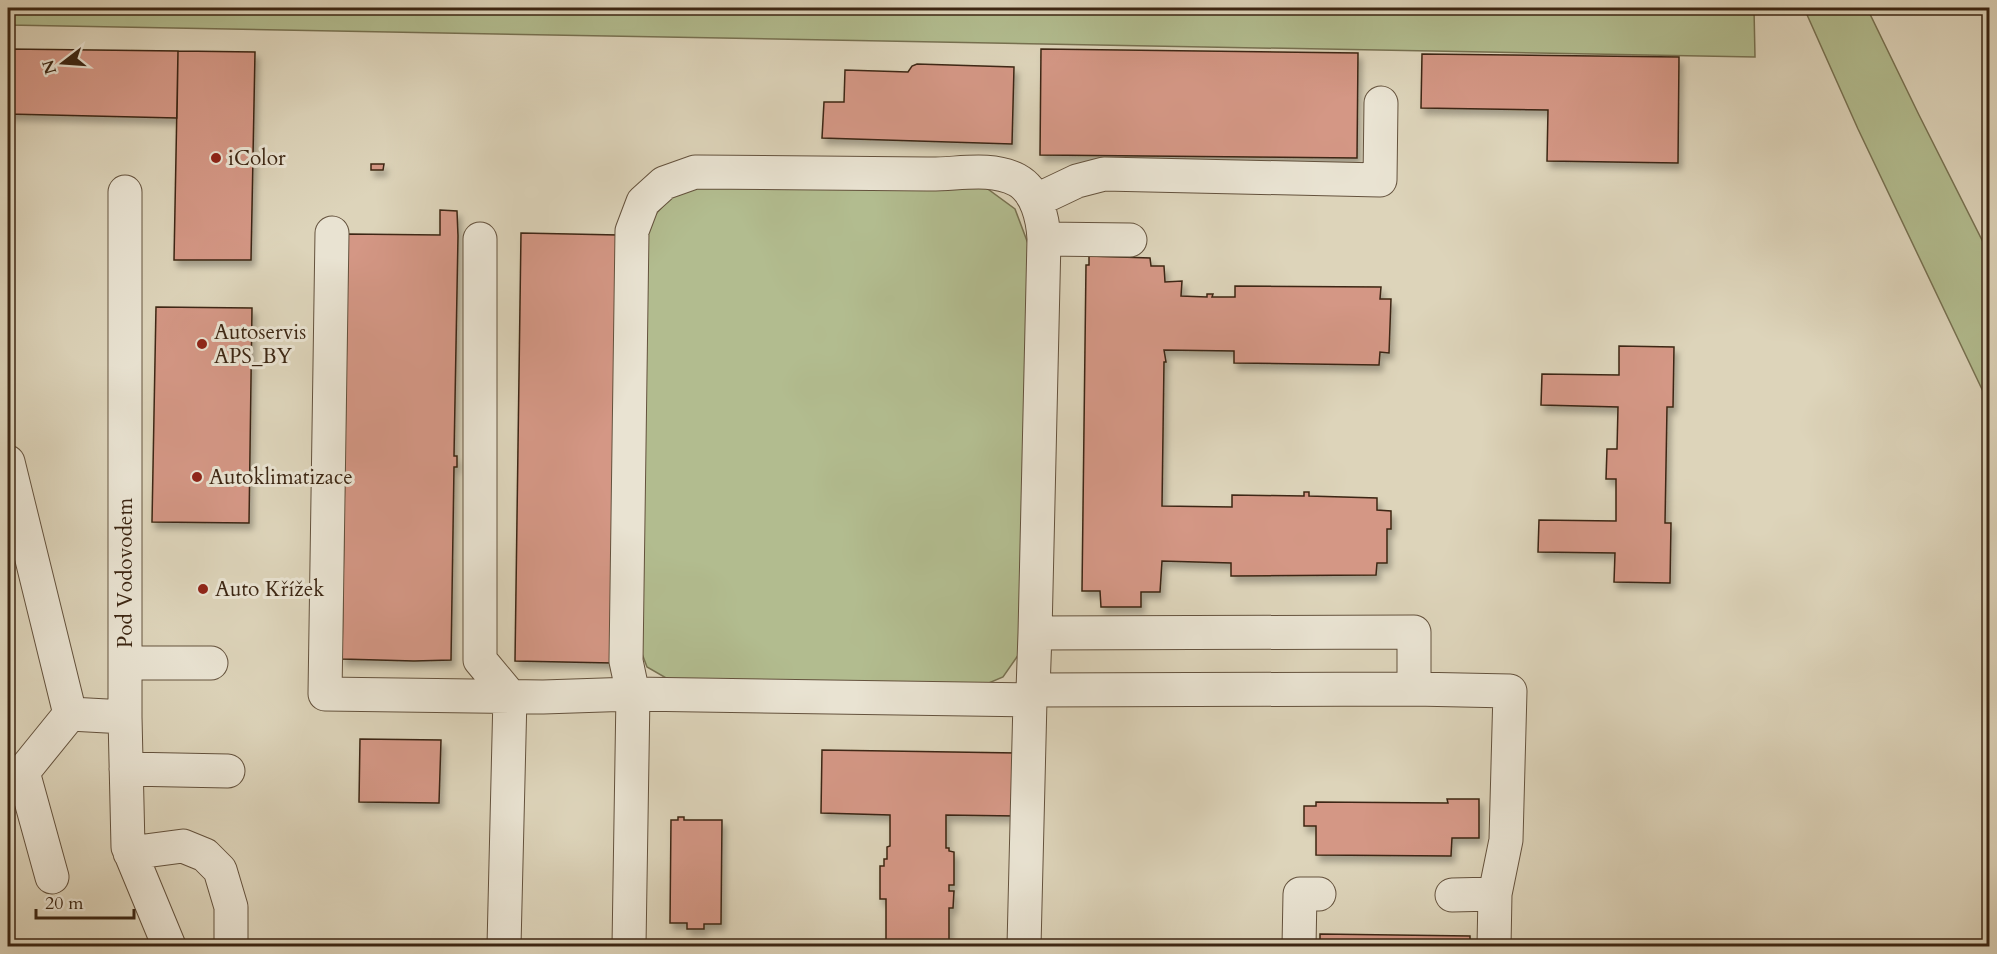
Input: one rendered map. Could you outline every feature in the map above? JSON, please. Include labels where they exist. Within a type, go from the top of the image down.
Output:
[{"type":"street","points":[[1036,201],[1077,182],[1104,174],[1380,180],[1381,104]]},
{"type":"street","points":[[629,946],[633,694],[626,661],[632,231],[643,202],[664,183],[695,172],[983,173],[1001,175],[1019,181],[1036,201],[1043,224],[1044,239],[1035,633],[1031,695],[1024,946]]},
{"type":"street","name":"Pod Vodovodem","points":[[125,192],[125,717],[128,848],[169,946]]},
{"type":"street","points":[[332,233],[325,694],[1031,695],[1414,688],[1510,691],[1506,840],[1496,894],[1494,946]]},
{"type":"street","points":[[1044,239],[1130,240]]},
{"type":"street","points":[[480,240],[480,660],[510,696],[504,946]]},
{"type":"street","points":[[8,462],[70,714]]},
{"type":"street","points":[[1035,633],[1413,632],[1414,688]]},
{"type":"street","points":[[125,663],[211,663]]},
{"type":"street","points":[[70,714],[125,717]]},
{"type":"street","points":[[52,878],[23,772],[70,714]]},
{"type":"street","points":[[126,770],[228,771]]},
{"type":"street","points":[[130,853],[183,846],[205,855],[220,870],[231,907],[231,946]]},
{"type":"street","points":[[1299,946],[1299,894],[1319,894]]},
{"type":"street","points":[[1452,895],[1496,894]]},
{"type":"green space","points":[[8,8],[1754,9],[1755,57],[8,25]]},
{"type":"green space","points":[[1804,8],[1867,8],[1989,254],[1989,404],[1858,129]]},
{"type":"green space","points":[[705,183],[985,187],[1015,209],[1030,249],[1019,654],[1003,677],[970,691],[673,682],[647,667],[635,635],[646,225],[671,197]]},
{"type":"building","points":[[8,49],[178,51],[177,118],[8,114]]},
{"type":"building","points":[[1041,49],[1358,53],[1357,158],[1040,155]]},
{"type":"building","points":[[178,51],[255,52],[251,260],[174,260]]},
{"type":"building","points":[[1422,54],[1679,57],[1678,163],[1547,161],[1548,110],[1421,108]]},
{"type":"building","points":[[917,64],[1014,67],[1012,144],[822,138],[824,102],[844,102],[845,70],[908,72],[912,66]]},
{"type":"building","points":[[371,164],[384,164],[383,170],[371,170]]},
{"type":"building","points":[[440,210],[457,211],[458,236],[454,456],[457,456],[457,467],[454,467],[451,660],[342,659],[348,234],[440,235]]},
{"type":"building","points":[[521,233],[618,235],[612,663],[515,661]]},
{"type":"building","points":[[1089,256],[1150,258],[1151,266],[1164,266],[1165,282],[1182,281],[1181,296],[1207,297],[1207,294],[1213,294],[1212,297],[1235,297],[1235,286],[1381,287],[1380,299],[1391,299],[1389,353],[1380,352],[1379,365],[1234,363],[1234,351],[1164,350],[1166,362],[1164,362],[1162,506],[1232,507],[1232,495],[1304,496],[1304,492],[1309,492],[1309,496],[1377,498],[1377,510],[1391,511],[1391,529],[1387,529],[1387,563],[1377,563],[1376,575],[1231,576],[1231,563],[1162,561],[1160,592],[1141,592],[1141,607],[1101,607],[1100,591],[1082,591],[1086,265],[1089,265]]},
{"type":"building","points":[[156,307],[252,308],[249,523],[152,522]]},
{"type":"building","points":[[1619,346],[1674,347],[1673,407],[1667,407],[1665,523],[1671,523],[1670,583],[1614,582],[1615,553],[1538,552],[1539,520],[1616,521],[1616,479],[1606,479],[1607,449],[1617,449],[1618,407],[1541,405],[1542,374],[1619,375]]},
{"type":"building","points":[[360,739],[441,740],[439,803],[359,802]]},
{"type":"building","points":[[822,750],[1017,753],[1016,816],[946,815],[946,848],[954,852],[954,885],[949,885],[949,891],[954,891],[953,908],[949,908],[949,946],[886,946],[886,899],[880,899],[880,866],[884,866],[884,859],[887,859],[887,847],[890,846],[890,815],[821,813]]},
{"type":"building","points":[[1447,799],[1479,799],[1479,838],[1452,838],[1451,856],[1316,855],[1316,826],[1304,826],[1304,806],[1316,806],[1316,802],[1448,803]]},
{"type":"building","points":[[678,817],[684,817],[684,820],[722,820],[721,924],[704,924],[704,929],[687,929],[687,923],[670,923],[671,820],[678,820]]},
{"type":"building","points":[[1320,934],[1470,936],[1470,946],[1320,946]]},
{"type":"place","name":"iColor","points":[[216,158]]},
{"type":"place","name":"Autoservis APS_BY","points":[[202,344]]},
{"type":"place","name":"Autoklimatizace","points":[[197,477]]},
{"type":"place","name":"Auto Křížek","points":[[203,589]]}]
